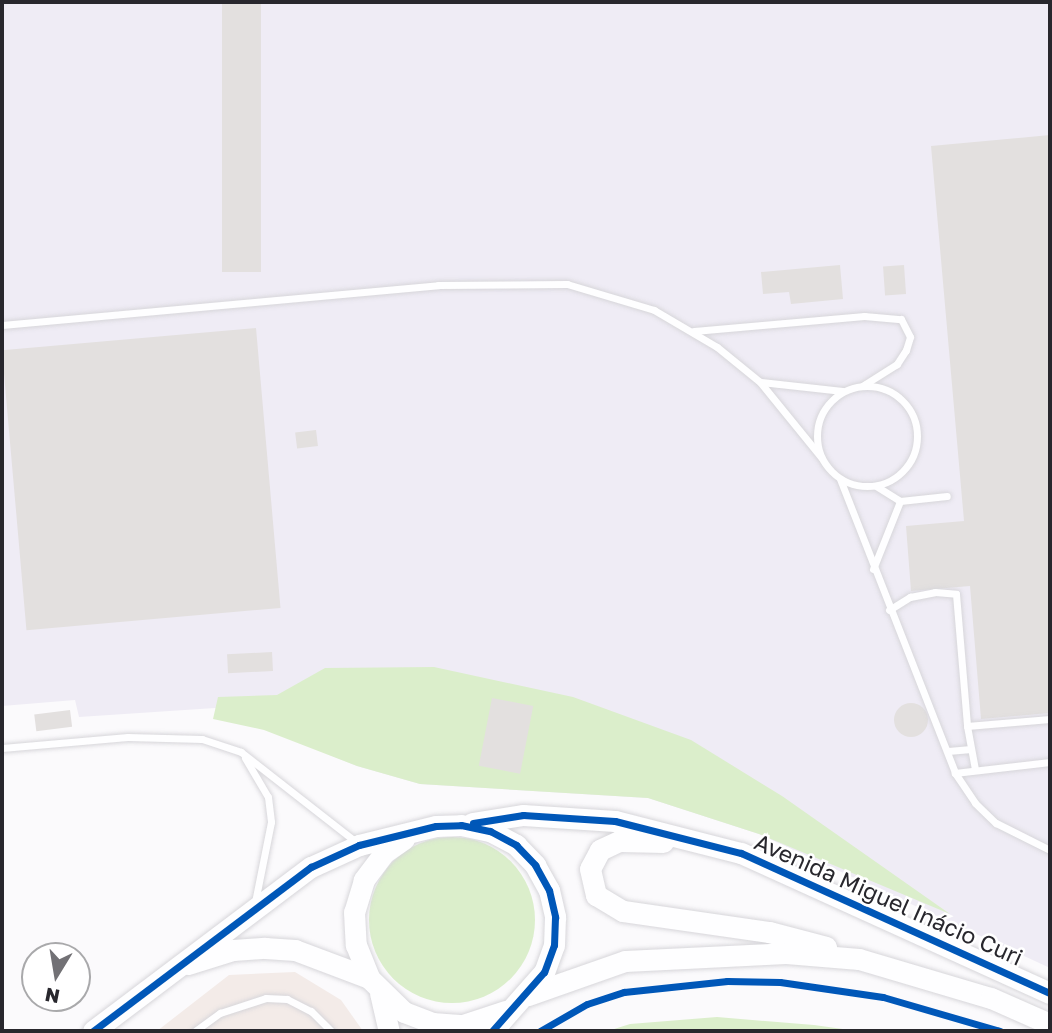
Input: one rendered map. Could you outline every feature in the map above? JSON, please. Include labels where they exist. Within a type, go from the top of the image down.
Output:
[{"type":"street","name":"Avenida Miguel Inácio Curi","points":[[93,1031],[254,906],[311,867],[359,845],[436,826],[461,825],[523,815],[567,816],[660,830],[741,853],[1050,993]]},
{"type":"street","name":"Avenida Miguel Inácio Curi","points":[[461,825],[490,831],[516,845],[536,865],[549,890],[555,917],[554,945],[544,972],[492,1031]]},
{"type":"street","points":[[389,1031],[375,985],[356,945],[354,912],[364,880],[384,853],[411,834]]},
{"type":"street","points":[[741,853],[649,840],[619,841],[594,857],[590,881],[596,895],[623,911],[769,932],[991,998],[1050,1024]]},
{"type":"street","name":"Avenida Miguel Inácio Curi","points":[[172,969],[233,950],[295,950],[375,985]]},
{"type":"street","points":[[375,985],[404,1012],[432,1023],[463,1025],[489,1019],[587,971],[671,956],[786,953],[859,959]]},
{"type":"lane","points":[[2,325],[499,282],[567,284],[616,295],[694,331],[760,382],[840,479],[872,570],[955,773],[975,803],[996,823],[1050,850]]},
{"type":"lane","points":[[694,331],[864,316],[901,319],[910,337],[897,364],[861,386],[844,391],[833,398],[819,419],[817,445],[821,457]]},
{"type":"lane","points":[[760,382],[844,391]]},
{"type":"lane","points":[[861,386],[878,388],[900,400],[915,421],[918,438],[905,469],[876,486]]},
{"type":"lane","points":[[840,479],[876,486],[900,501],[947,496]]},
{"type":"lane","points":[[872,570],[900,501]]},
{"type":"lane","points":[[889,610],[910,597],[934,592],[956,594],[967,726],[975,769]]},
{"type":"lane","points":[[967,726],[1050,719]]},
{"type":"lane","points":[[2,748],[172,737],[202,739],[241,752],[359,845]]},
{"type":"lane","points":[[948,751],[971,749]]},
{"type":"lane","points":[[241,752],[268,796],[271,822],[254,906]]},
{"type":"lane","points":[[955,773],[1050,762]]},
{"type":"lane","points":[[195,1031],[220,1013],[266,998],[287,999],[311,1011],[331,1031]]},
{"type":"shaded area","points":[[2,2],[1050,2],[1050,968],[759,834],[648,798],[420,784],[357,766],[215,708],[79,717],[75,700],[2,706]]},
{"type":"shaded area","points":[[295,972],[341,1000],[363,1031],[157,1031],[229,975]]},
{"type":"green space","points":[[434,667],[573,697],[691,740],[782,796],[950,914],[759,834],[648,798],[420,784],[357,766],[264,730],[213,719],[218,697],[277,695],[325,668]]},
{"type":"green space","points":[[452,837],[484,843],[511,861],[529,888],[535,920],[529,952],[511,979],[484,997],[452,1003],[420,997],[393,979],[375,952],[369,920],[375,888],[393,861],[420,843]]},
{"type":"green space","points":[[717,1017],[857,1031],[608,1031],[630,1024]]},
{"type":"building","points":[[222,2],[261,2],[261,272],[222,272]]},
{"type":"building","points":[[1050,135],[1050,713],[981,719],[970,586],[911,591],[906,526],[964,521],[931,146]]},
{"type":"building","points":[[840,265],[843,299],[791,304],[789,292],[763,294],[761,272]]},
{"type":"building","points":[[904,265],[906,294],[885,295],[883,266]]},
{"type":"building","points":[[256,328],[280,608],[26,630],[2,350]]},
{"type":"building","points":[[316,430],[318,446],[297,448],[295,433]]},
{"type":"building","points":[[272,652],[273,671],[228,673],[227,654]]},
{"type":"building","points":[[492,698],[533,706],[520,774],[479,766]]},
{"type":"building","points":[[911,703],[923,708],[928,720],[923,732],[911,737],[899,732],[894,720],[899,708]]},
{"type":"building","points":[[70,710],[72,727],[36,731],[34,714]]},
{"type":"cycle path","points":[[473,823],[523,815],[615,821],[741,853],[1050,993]]},
{"type":"cycle path","points":[[93,1031],[311,867],[359,845],[436,826],[461,825],[490,831],[516,845],[535,865],[549,890],[555,917],[554,945],[544,972],[492,1031]]},
{"type":"cycle path","points":[[540,1031],[587,1004],[624,992],[727,981],[780,982],[883,997],[1000,1031]]}]
